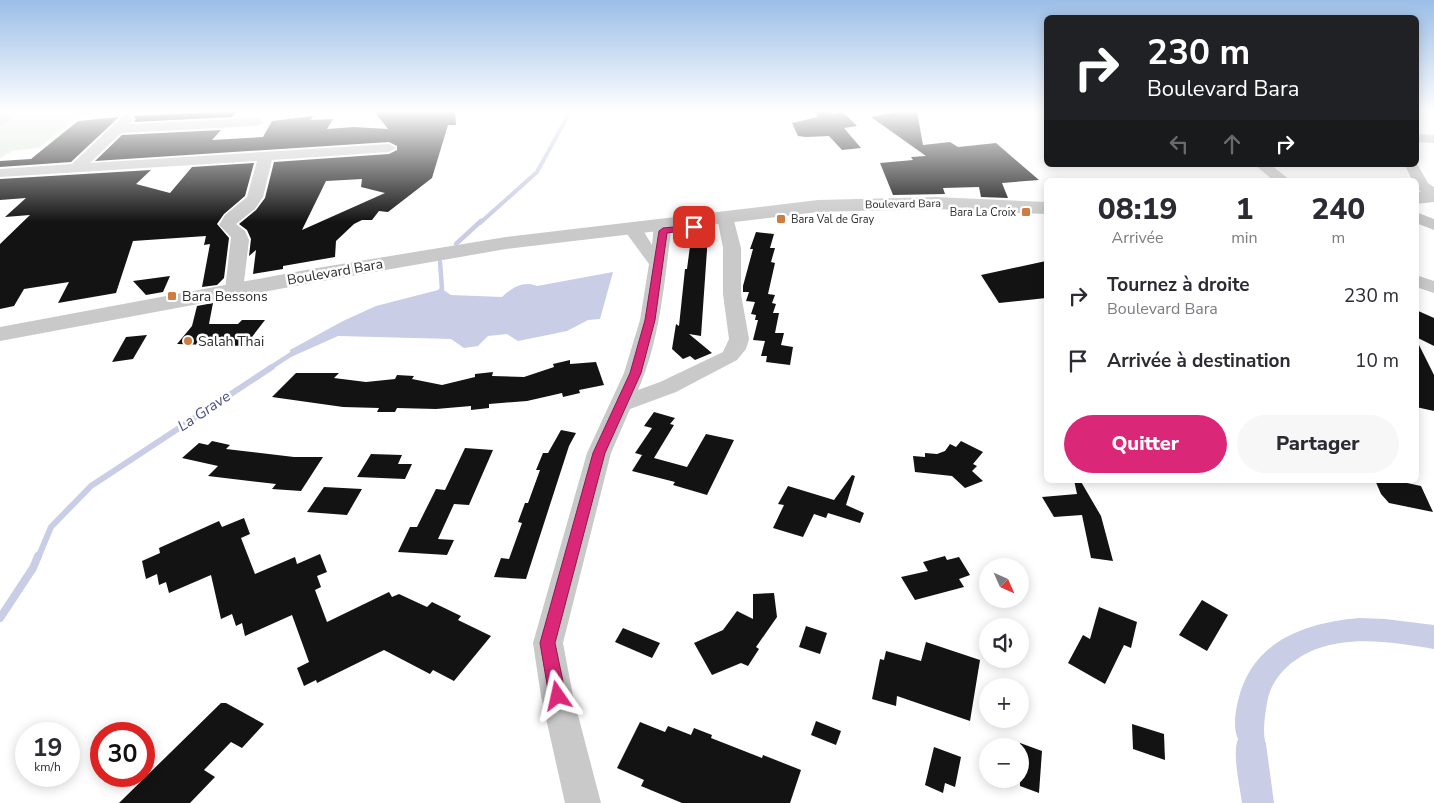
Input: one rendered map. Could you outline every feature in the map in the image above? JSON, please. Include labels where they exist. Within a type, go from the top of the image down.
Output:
[{"type":"street","points":[[76,168],[98,147]]},
{"type":"street","points":[[0,173],[389,148]]},
{"type":"street","points":[[234,290],[240,240],[239,235],[226,225],[228,221],[242,212],[254,200],[265,157]]},
{"type":"street","points":[[1265,167],[1279,178]]},
{"type":"street","points":[[1424,188],[1434,195]]},
{"type":"street","name":"Boulevard Bara","points":[[0,334],[234,290],[447,253],[506,249],[634,231],[849,206],[936,203],[1044,208]]},
{"type":"street","points":[[1419,218],[1434,225]]},
{"type":"street","points":[[621,404],[668,387],[730,356],[736,349],[739,339],[732,294],[732,248],[725,220]]},
{"type":"street","points":[[583,803],[558,696],[548,643],[599,453],[635,373],[647,329],[663,228]]},
{"type":"street","points":[[634,231],[658,263]]},
{"type":"street","points":[[1419,281],[1434,287]]},
{"type":"green space","points":[[0,147],[39,147],[12,151],[0,158]]},
{"type":"water","points":[[613,272],[600,319],[588,320],[567,331],[518,341],[507,334],[488,336],[478,346],[464,348],[451,339],[338,336],[291,357],[290,350],[343,321],[376,306],[442,289],[451,295],[502,297],[523,284],[537,286]]},
{"type":"building","points":[[45,147],[86,147],[71,162],[0,167],[0,161],[31,159]]},
{"type":"building","points":[[109,147],[304,147],[95,161]]},
{"type":"building","points":[[397,147],[441,147],[432,178],[388,212],[379,211],[372,220],[362,220],[354,224],[336,241],[335,257],[283,266],[283,269],[253,274],[256,250],[249,256],[251,239],[247,230],[239,224],[256,210],[265,198],[274,162],[389,154],[397,150]],"holes":[[[362,179],[361,187],[385,193],[302,230],[326,181]]]},
{"type":"building","points":[[840,147],[861,148],[842,150]]},
{"type":"building","points":[[914,147],[1001,147],[1039,180],[1002,183],[1008,198],[981,197],[979,187],[943,188],[945,194],[893,195],[880,163],[913,160],[911,157],[926,156]]},
{"type":"building","points":[[254,163],[245,196],[224,214],[217,224],[229,238],[224,278],[217,285],[202,287],[210,244],[204,245],[206,236],[133,241],[116,293],[58,303],[69,282],[24,289],[14,306],[0,309],[0,244],[30,215],[5,217],[26,198],[0,200],[0,179],[151,170],[136,184],[170,193],[192,167]]},
{"type":"building","points":[[756,232],[774,234],[770,248],[775,248],[771,262],[775,263],[768,294],[775,295],[772,303],[776,304],[773,313],[779,313],[775,333],[784,333],[781,345],[793,347],[790,365],[766,362],[767,356],[761,356],[765,341],[753,340],[758,320],[755,320],[756,315],[751,314],[755,302],[746,301],[749,292],[743,292],[743,286],[753,249],[750,249]]},
{"type":"building","points":[[690,246],[707,246],[707,250],[701,336],[689,334],[712,353],[695,360],[690,356],[683,359],[672,349],[676,324],[679,326],[685,269],[687,269]]},
{"type":"building","points":[[1044,261],[1044,298],[999,303],[981,275]]},
{"type":"building","points":[[170,276],[163,292],[146,295],[133,281]]},
{"type":"building","points":[[213,303],[209,324],[238,324],[242,320],[265,320],[245,346],[177,344],[192,326],[197,306]]},
{"type":"building","points":[[1419,311],[1434,318],[1434,346],[1419,338]]},
{"type":"building","points":[[147,335],[133,359],[112,362],[126,337]]},
{"type":"building","points":[[1419,345],[1434,375],[1434,411],[1419,408]]},
{"type":"building","points":[[570,360],[570,364],[596,362],[604,385],[579,390],[580,393],[563,397],[562,393],[527,401],[489,404],[489,408],[471,410],[471,406],[436,409],[397,408],[395,412],[377,412],[379,408],[343,407],[272,397],[296,373],[339,373],[334,378],[366,382],[395,379],[397,375],[414,376],[412,379],[442,385],[475,377],[475,374],[493,372],[492,376],[524,377],[554,367],[553,364]]},
{"type":"building","points":[[654,412],[675,418],[670,424],[674,425],[654,458],[687,467],[706,434],[734,440],[707,495],[673,485],[675,482],[632,471],[642,455],[635,453],[652,428],[644,426]]},
{"type":"building","points":[[561,430],[576,433],[569,446],[526,579],[494,577],[501,558],[509,559],[522,523],[518,522],[525,503],[528,503],[540,470],[536,470],[543,453],[548,453]]},
{"type":"building","points":[[212,441],[230,445],[226,449],[294,457],[323,457],[301,491],[272,489],[276,484],[208,476],[218,466],[182,458],[199,443],[208,445]]},
{"type":"building","points":[[961,441],[983,452],[973,464],[977,466],[972,471],[983,481],[965,488],[952,476],[915,472],[913,456],[925,457],[925,453],[937,454],[945,451],[950,444],[956,447]]},
{"type":"building","points":[[465,448],[493,450],[469,505],[454,504],[438,539],[454,540],[447,555],[398,552],[410,527],[417,527],[436,489],[445,490]]},
{"type":"building","points":[[371,454],[402,455],[398,464],[412,464],[405,479],[357,477]]},
{"type":"building","points":[[852,475],[855,476],[846,505],[864,513],[860,523],[828,513],[826,518],[814,514],[803,537],[773,528],[784,505],[778,504],[788,486],[834,500]]},
{"type":"building","points":[[1075,483],[1082,483],[1101,516],[1113,561],[1091,558],[1082,515],[1054,517],[1042,497],[1077,494]]},
{"type":"building","points":[[1376,483],[1407,483],[1421,486],[1433,512],[1389,503],[1381,494]]},
{"type":"building","points":[[324,487],[362,489],[347,515],[307,512]]},
{"type":"building","points":[[244,518],[250,534],[241,538],[255,574],[295,557],[297,564],[320,554],[327,572],[317,576],[321,587],[315,590],[327,622],[389,592],[392,597],[399,594],[427,607],[432,602],[461,616],[458,620],[491,636],[454,681],[433,670],[430,674],[384,650],[317,683],[316,680],[304,686],[297,668],[309,662],[292,615],[245,636],[242,623],[236,626],[232,614],[221,619],[211,575],[169,593],[166,582],[159,585],[157,574],[146,579],[142,561],[160,553],[159,548],[219,521],[222,527]]},
{"type":"building","points":[[945,556],[947,560],[959,557],[970,575],[959,579],[964,587],[915,600],[901,577],[928,571],[923,562]]},
{"type":"building","points":[[774,593],[777,617],[756,647],[759,649],[748,666],[741,663],[712,675],[694,643],[723,630],[737,611],[753,619],[753,594]]},
{"type":"building","points":[[1202,600],[1228,615],[1207,651],[1179,635]]},
{"type":"building","points":[[1099,607],[1137,622],[1131,648],[1124,645],[1105,684],[1068,663],[1083,635],[1090,639]]},
{"type":"building","points":[[806,626],[827,633],[820,654],[799,647]]},
{"type":"building","points":[[623,628],[660,643],[652,658],[615,642]]},
{"type":"building","points":[[926,642],[979,660],[970,721],[897,696],[896,706],[872,699],[880,659],[884,660],[886,651],[921,661]]},
{"type":"building","points":[[221,703],[226,703],[264,724],[242,748],[231,742],[204,770],[215,777],[190,803],[119,803],[135,787],[155,787],[155,768]]},
{"type":"building","points":[[816,721],[841,731],[836,745],[811,735]]},
{"type":"building","points":[[640,722],[665,732],[668,726],[691,735],[694,728],[712,735],[711,738],[762,758],[763,755],[801,770],[790,803],[682,803],[641,786],[644,780],[617,768]]},
{"type":"building","points":[[1132,724],[1164,734],[1165,760],[1133,749]]},
{"type":"building","points":[[1029,746],[1042,751],[1039,793],[1025,788],[1029,788]]},
{"type":"building","points":[[934,747],[961,757],[955,787],[945,783],[943,793],[925,785]]},
{"type":"waterway","name":"La Grave","points":[[480,223],[537,172],[550,147]]},
{"type":"waterway","name":"La Grave","points":[[456,244],[481,221]]},
{"type":"waterway","name":"La Grave","points":[[437,294],[442,289],[440,262]]},
{"type":"waterway","name":"La Grave","points":[[270,368],[296,351]]},
{"type":"waterway","name":"La Grave","points":[[38,558],[51,527],[91,486],[272,367]]},
{"type":"waterway","name":"La Grave","points":[[0,618],[33,568],[38,556]]},
{"type":"waterway","points":[[1250,733],[1251,710],[1257,687],[1270,665],[1288,649],[1310,638],[1334,632],[1385,630],[1434,637]]},
{"type":"waterway","points":[[1251,744],[1258,803]]},
{"type":"place","name":"Bara La Croix","points":[[1026,212]]},
{"type":"place","name":"Bara Val de Gray","points":[[781,219]]},
{"type":"place","name":"Bara Bessons","points":[[172,296]]},
{"type":"place","name":"Salah Thai","points":[[188,341]]},
{"type":"route","points":[[558,696],[548,643],[599,453],[635,373],[650,320],[663,231],[694,227]]}]
